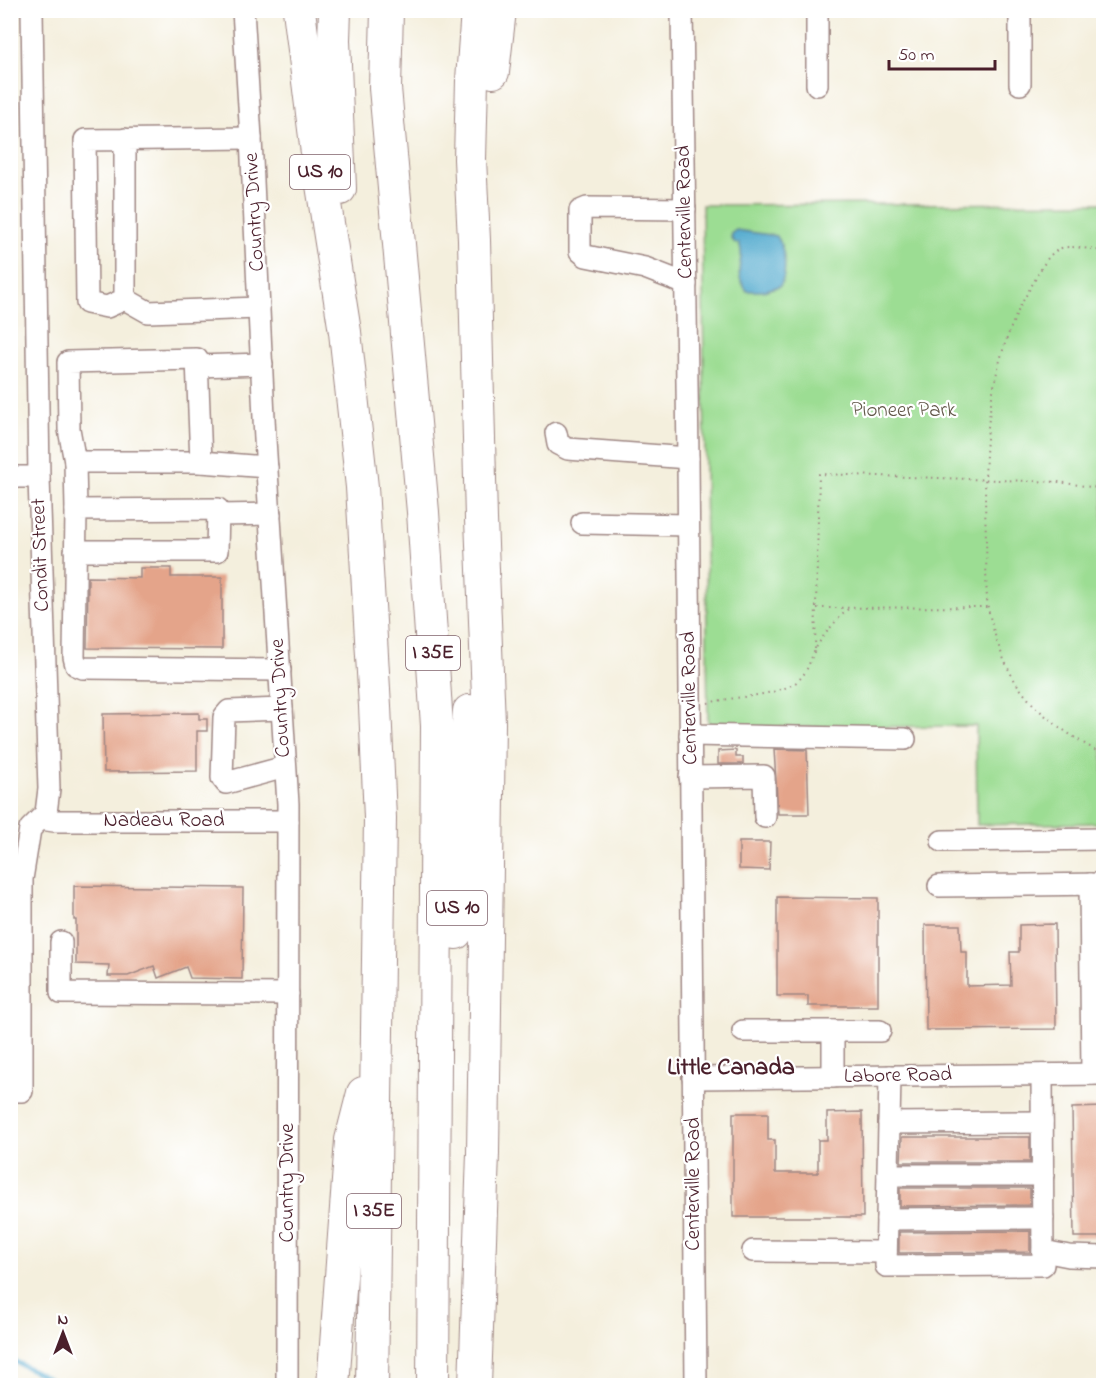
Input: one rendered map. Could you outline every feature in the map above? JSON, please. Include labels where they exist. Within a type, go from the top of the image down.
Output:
[{"type":"highway","name":"US 10","points":[[299,10],[317,153],[345,332]]},
{"type":"highway","name":"I 35E","points":[[335,10],[334,40],[345,332],[362,487],[380,806],[372,1386]]},
{"type":"highway","name":"I 35E","points":[[387,10],[385,88],[423,512],[437,726],[433,1386]]},
{"type":"highway","name":"US 10","points":[[434,1297],[481,519],[470,159],[477,10]]},
{"type":"highway","points":[[474,240],[500,10]]},
{"type":"highway","points":[[475,1386],[483,1153],[489,723],[481,519]]},
{"type":"highway","points":[[333,1386],[351,1140],[376,1036]]},
{"type":"street","name":"Condit Street","points":[[16,1091],[22,879],[27,825],[46,813],[49,789],[39,477],[32,10]]},
{"type":"street","name":"Country Drive","points":[[243,10],[288,821],[287,1386]]},
{"type":"street","name":"Centerville Road","points":[[682,10],[696,1386]]},
{"type":"street","points":[[817,10],[817,85]]},
{"type":"street","points":[[1020,10],[1020,84]]},
{"type":"street","points":[[125,299],[107,307],[87,303],[85,140],[251,138]]},
{"type":"street","points":[[125,139],[125,299]]},
{"type":"street","points":[[685,209],[587,208],[580,211],[580,251],[586,256],[645,268],[686,284]]},
{"type":"street","points":[[125,299],[148,312],[259,308]]},
{"type":"street","points":[[201,462],[197,359],[68,362],[69,429],[75,462],[74,657],[76,665],[84,668],[280,670]]},
{"type":"street","points":[[197,366],[262,364]]},
{"type":"street","points":[[556,433],[558,444],[568,449],[688,458]]},
{"type":"street","points":[[75,462],[201,462],[267,467]]},
{"type":"street","points":[[10,477],[39,477]]},
{"type":"street","points":[[75,551],[218,551],[218,509],[76,510]]},
{"type":"street","points":[[218,515],[270,514]]},
{"type":"street","points":[[582,523],[688,525]]},
{"type":"street","points":[[282,709],[229,711],[224,717],[222,778],[226,783],[285,767]]},
{"type":"street","points":[[690,735],[905,739]]},
{"type":"street","points":[[690,777],[764,776],[765,817]]},
{"type":"street","name":"Nadeau Road","points":[[27,825],[54,821],[288,821]]},
{"type":"street","points":[[942,841],[1104,839]]},
{"type":"street","points":[[939,886],[1097,884],[1098,1074]]},
{"type":"street","points":[[61,942],[61,993],[288,994]]},
{"type":"street","points":[[743,1031],[880,1032]]},
{"type":"street","points":[[833,1032],[833,1077]]},
{"type":"street","name":"Labore Road","points":[[693,1078],[1098,1074]]},
{"type":"street","points":[[890,1076],[886,1266],[1032,1266],[1043,1265],[1042,1075]]},
{"type":"street","points":[[889,1123],[1042,1122]]},
{"type":"street","points":[[888,1175],[1043,1175]]},
{"type":"street","points":[[887,1219],[1043,1218]]},
{"type":"street","points":[[753,1251],[886,1252]]},
{"type":"street","points":[[1043,1251],[1069,1256],[1104,1257]]},
{"type":"path","points":[[1104,251],[1066,247],[1059,249],[1050,256],[1019,307],[1000,360],[988,414],[984,479],[988,607],[994,632],[1018,687],[1037,708],[1081,742],[1104,755]]},
{"type":"path","points":[[706,704],[727,698],[774,691],[795,683],[809,668],[815,649],[819,474],[1059,482],[1104,489]]},
{"type":"path","points":[[817,608],[988,607]]},
{"type":"path","points":[[815,649],[831,626],[849,608]]},
{"type":"green space","name":"Pioneer Park","points":[[1103,203],[1103,823],[977,825],[976,726],[708,728],[702,205]]},
{"type":"water","points":[[736,230],[777,236],[784,261],[784,274],[780,286],[763,291],[747,291],[739,271],[741,250],[739,243],[735,243],[731,238],[732,233]]},
{"type":"building","points":[[140,568],[171,568],[171,577],[222,577],[222,649],[87,648],[88,577],[140,578]]},
{"type":"building","points":[[199,713],[199,719],[207,719],[207,731],[197,731],[197,771],[104,772],[103,714]]},
{"type":"building","points":[[774,749],[807,750],[809,814],[778,814]]},
{"type":"building","points":[[736,750],[736,757],[743,757],[743,764],[718,764],[718,751]]},
{"type":"building","points":[[739,842],[770,842],[769,870],[739,869]]},
{"type":"building","points":[[74,886],[243,888],[242,979],[190,978],[186,967],[158,978],[154,966],[128,976],[108,976],[109,965],[76,964]]},
{"type":"building","points":[[777,897],[878,898],[878,1006],[808,1006],[808,996],[777,996]]},
{"type":"building","points":[[1055,924],[1056,1029],[926,1030],[925,925],[960,925],[961,952],[967,952],[967,986],[1011,985],[1010,952],[1019,952],[1019,925]]},
{"type":"building","points":[[1104,1107],[1104,1237],[1074,1237],[1072,1108]]},
{"type":"building","points":[[862,1112],[863,1217],[733,1217],[733,1113],[768,1113],[768,1140],[775,1140],[775,1173],[818,1173],[818,1140],[827,1140],[827,1113]]},
{"type":"building","points":[[902,1137],[1030,1137],[1030,1162],[901,1162]]},
{"type":"building","points":[[900,1188],[1030,1188],[1030,1205],[900,1206]]},
{"type":"building","points":[[1030,1231],[1030,1252],[899,1253],[899,1232]]},
{"type":"waterway","points":[[10,1359],[64,1386]]},
{"type":"district","name":"Little Canada","points":[[731,1068]]}]
